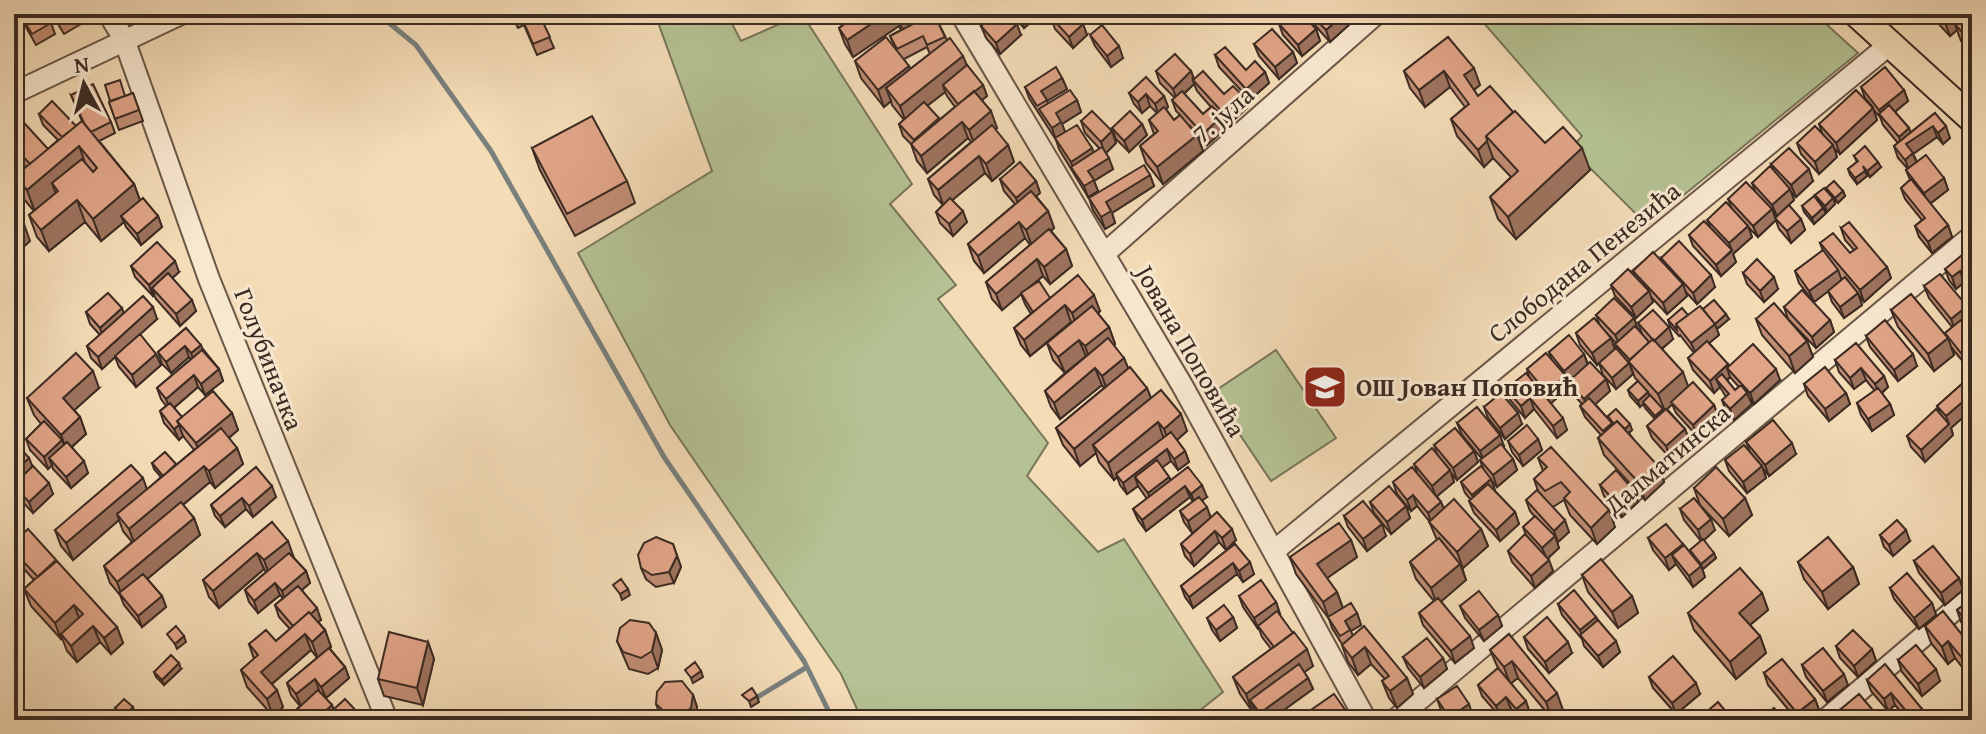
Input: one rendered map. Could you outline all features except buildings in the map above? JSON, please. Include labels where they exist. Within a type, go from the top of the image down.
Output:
[{"type":"main road","points":[[1857,14],[1972,119]]},
{"type":"street","name":"Голубиначка","points":[[109,14],[124,39],[209,279],[387,720]]},
{"type":"street","points":[[14,93],[181,14]]},
{"type":"street","name":"7. јула","points":[[1104,254],[1376,14]]},
{"type":"street","name":"Јована Поповића","points":[[969,17],[1274,551],[1366,720]]},
{"type":"street","name":"Слободана Пенезића","points":[[1274,551],[1889,45]]},
{"type":"street","name":"Далматинска","points":[[1395,720],[1972,236]]},
{"type":"street","points":[[1825,720],[1972,595]]},
{"type":"green space","points":[[655,14],[727,14],[741,41],[802,14],[912,184],[890,204],[956,285],[938,299],[1048,443],[1027,476],[1098,552],[1124,539],[1223,692],[1188,720],[862,720],[841,674],[670,425],[578,253],[712,171]]},
{"type":"green space","points":[[1476,14],[1815,14],[1858,53],[1647,225],[1571,149],[1582,136]]},
{"type":"green space","points":[[1276,350],[1336,438],[1271,481],[1212,393]]},
{"type":"waterway","points":[[378,14],[416,45],[491,151],[664,457],[804,661],[833,720]]},
{"type":"waterway","points":[[756,698],[807,667]]},
{"type":"place","name":"ОШ Јован Поповић","points":[[1325,387]]}]
